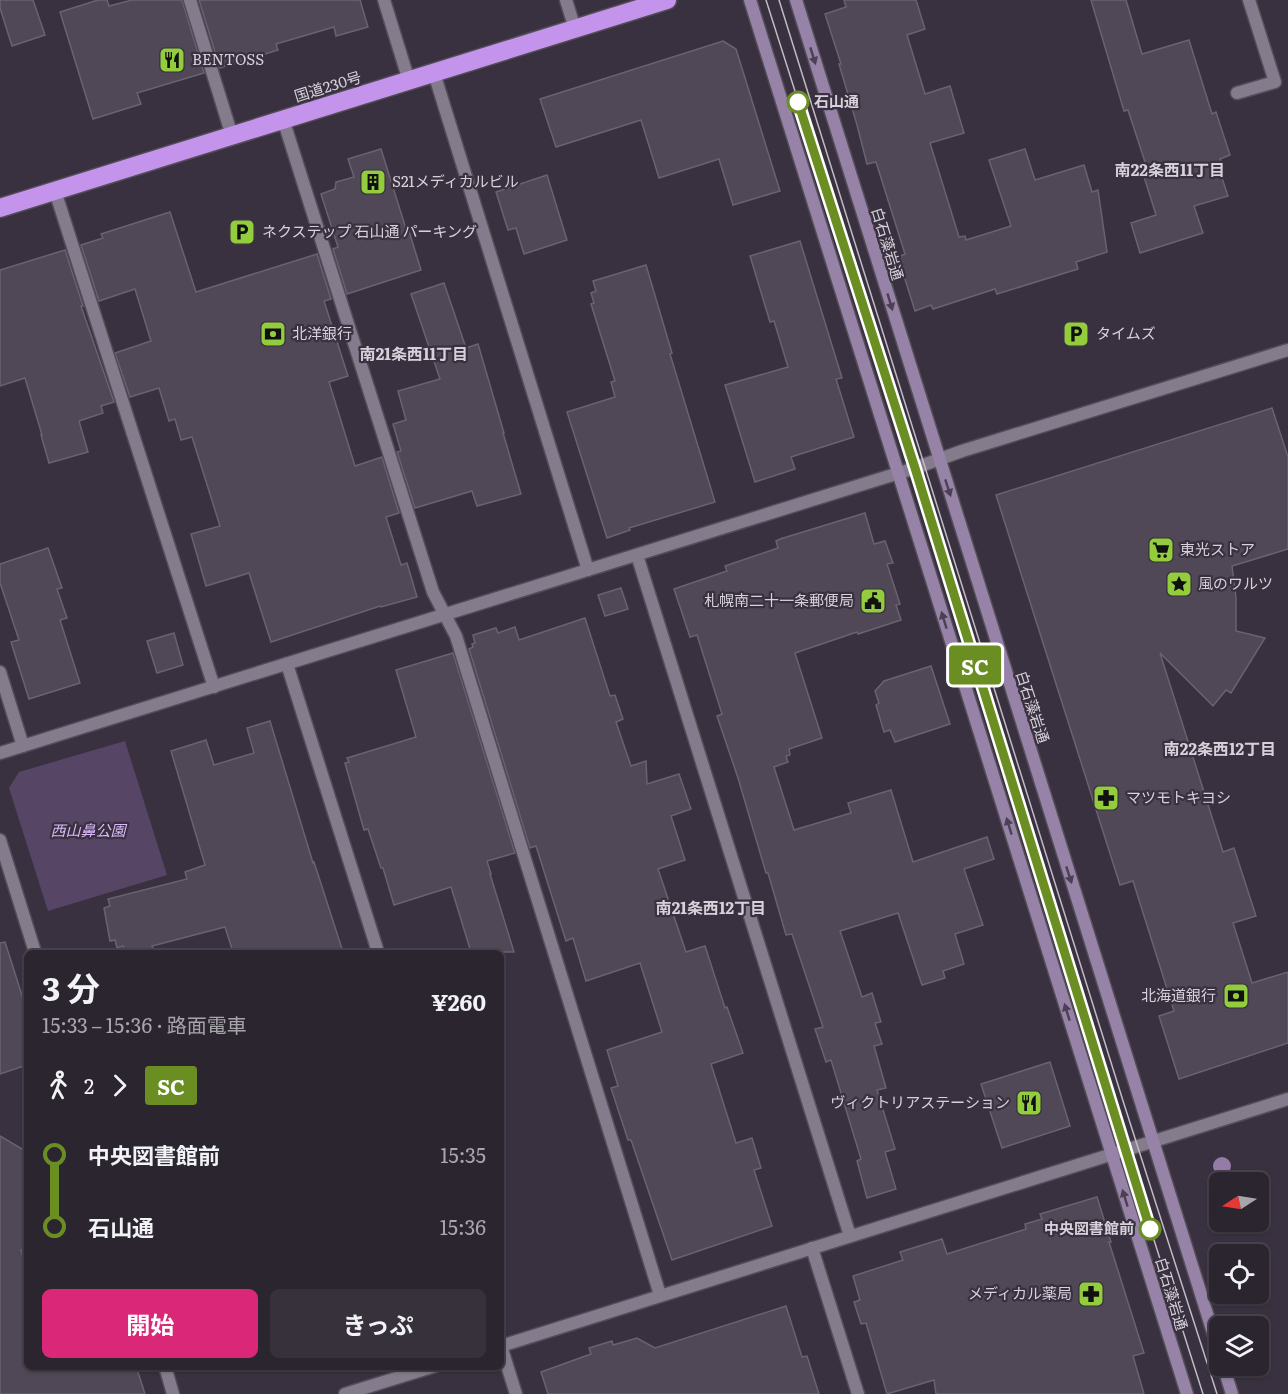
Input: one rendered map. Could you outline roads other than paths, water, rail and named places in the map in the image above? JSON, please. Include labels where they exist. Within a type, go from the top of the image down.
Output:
[{"type":"highway","name":"国道230号","points":[[0,208],[667,0]]},
{"type":"main road","name":"白石藻岩通","points":[[750,0],[1187,1394]]},
{"type":"main road","name":"白石藻岩通","points":[[796,0],[1209,1320]]},
{"type":"main road","points":[[1226,1376],[1232,1394]]},
{"type":"street","points":[[190,0],[232,135]]},
{"type":"street","points":[[384,0],[409,81]]},
{"type":"street","points":[[566,0],[575,29]]},
{"type":"street","points":[[1237,93],[1275,82],[1249,0]]},
{"type":"street","points":[[434,73],[588,570]]},
{"type":"street","points":[[283,119],[433,592],[456,636],[660,1295]]},
{"type":"street","points":[[55,191],[214,687]]},
{"type":"street","points":[[0,753],[1288,350]]},
{"type":"street","points":[[637,555],[850,1236]]},
{"type":"street","points":[[287,664],[377,950]]},
{"type":"street","points":[[0,672],[23,746]]},
{"type":"street","points":[[0,840],[34,950]]},
{"type":"street","points":[[504,1345],[1288,1099]]},
{"type":"street","points":[[812,1248],[858,1394]]},
{"type":"street","points":[[504,1356],[516,1394]]},
{"type":"street","points":[[166,1370],[173,1394]]},
{"type":"street","points":[[345,1394],[422,1370]]},
{"type":"tram line","points":[[766,0],[915,468],[1112,1108],[1203,1394]]},
{"type":"tram line","points":[[779,0],[1217,1394]]},
{"type":"tram line","name":"SC","points":[[798,102],[915,468],[1150,1229]]},
{"type":"place","name":"BENTOSS","points":[[172,60]]},
{"type":"place","name":"石山通","points":[[798,102]]},
{"type":"place","name":"S21メディカルビル","points":[[373,182]]},
{"type":"place","name":"ネクステップ 石山通 パーキング","points":[[242,232]]},
{"type":"place","name":"北洋銀行","points":[[273,334]]},
{"type":"place","name":"タイムズ","points":[[1076,334]]},
{"type":"place","name":"東光ストア","points":[[1161,550]]},
{"type":"place","name":"風のワルツ","points":[[1179,584]]},
{"type":"place","name":"札幌南二十一条郵便局","points":[[873,601]]},
{"type":"place","name":"マツモトキヨシ","points":[[1106,798]]},
{"type":"place","name":"北海道銀行","points":[[1236,996]]},
{"type":"place","name":"ヴィクトリアステーション","points":[[1029,1103]]},
{"type":"place","name":"中央図書館前","points":[[1150,1229]]},
{"type":"place","name":"メディカル薬局","points":[[1091,1294]]},
{"type":"district","name":"南22条西11丁目","points":[[1170,170]]},
{"type":"district","name":"南21条西11丁目","points":[[414,354]]},
{"type":"district","name":"南22条西12丁目","points":[[1220,749]]},
{"type":"district","name":"南21条西12丁目","points":[[711,908]]},
{"type":"park label","name":"西山鼻公園","points":[[88,831]]}]
